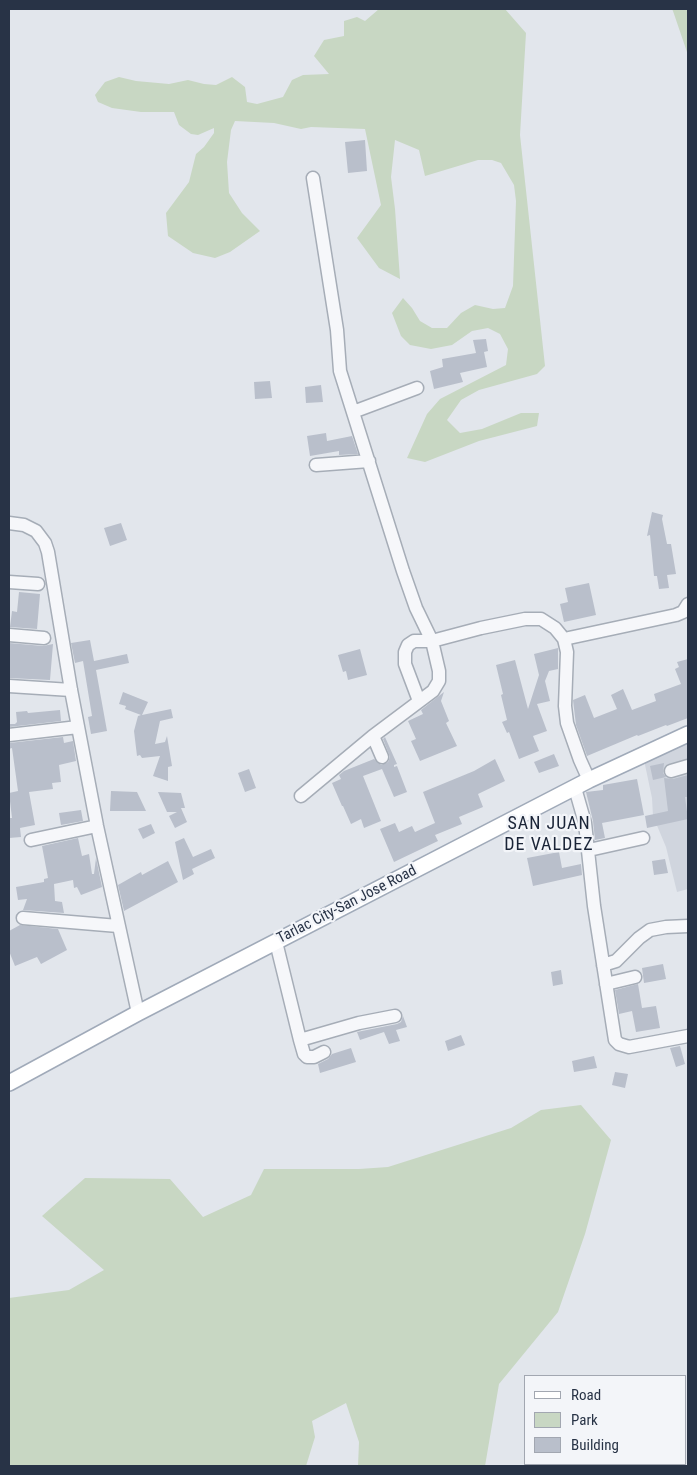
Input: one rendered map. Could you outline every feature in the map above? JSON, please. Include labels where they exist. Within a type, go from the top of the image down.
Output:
[{"type":"main road","name":"Tarlac City-San Jose Road","points":[[9,1083],[138,1013],[582,784],[688,734]]},
{"type":"street","points":[[301,796],[373,736],[433,691],[439,681],[439,667],[432,641],[408,584],[339,366],[337,330],[313,178]]},
{"type":"street","points":[[353,412],[417,388]]},
{"type":"street","points":[[316,465],[369,462]]},
{"type":"street","points":[[9,523],[32,528],[45,543],[97,826],[138,1013]]},
{"type":"street","points":[[9,582],[38,584]]},
{"type":"street","points":[[564,639],[676,615],[683,612],[688,604]]},
{"type":"street","points":[[419,700],[405,664],[405,652],[408,645],[414,641],[432,641],[492,625],[533,618],[549,623],[564,639],[568,662],[565,706],[567,723],[580,760],[594,906],[614,1037],[619,1044],[632,1046],[688,1036]]},
{"type":"street","points":[[9,635],[44,638]]},
{"type":"street","points":[[9,686],[71,690]]},
{"type":"street","points":[[9,735],[78,727]]},
{"type":"street","points":[[373,736],[382,757]]},
{"type":"street","points":[[671,771],[688,766]]},
{"type":"street","points":[[31,840],[97,826]]},
{"type":"street","points":[[589,850],[643,838]]},
{"type":"street","points":[[23,918],[118,926]]},
{"type":"street","points":[[603,965],[616,961],[650,930],[688,926]]},
{"type":"street","points":[[276,942],[305,1056],[314,1057],[324,1052]]},
{"type":"street","points":[[606,984],[635,977]]},
{"type":"street","points":[[300,1040],[359,1023],[395,1016]]},
{"type":"shaded area","points":[[688,743],[688,889],[677,892],[666,847],[653,816],[652,798],[644,760]]},
{"type":"green space","points":[[379,9],[505,9],[526,33],[520,135],[545,366],[537,374],[479,390],[461,400],[447,420],[460,433],[482,429],[521,413],[539,413],[537,426],[479,441],[425,462],[407,458],[427,414],[440,399],[506,365],[508,349],[500,334],[488,328],[472,331],[452,345],[431,349],[410,345],[401,336],[392,313],[403,298],[420,321],[432,328],[447,328],[461,313],[475,305],[493,309],[505,308],[513,286],[516,201],[514,185],[501,163],[492,160],[478,160],[425,176],[419,150],[395,140],[391,177],[400,279],[379,268],[357,238],[381,205],[365,129],[311,127],[301,129],[274,123],[235,121],[231,130],[227,162],[229,193],[242,213],[260,231],[230,252],[215,258],[193,253],[168,236],[166,213],[189,182],[196,154],[204,147],[214,133],[214,128],[198,135],[191,134],[179,125],[174,112],[141,112],[112,108],[98,102],[95,95],[105,82],[119,77],[136,81],[169,84],[188,80],[216,85],[232,77],[245,87],[247,102],[257,104],[283,97],[292,80],[303,75],[329,74],[314,56],[324,40],[344,36],[344,21],[357,17],[365,21]]},
{"type":"green space","points":[[672,9],[688,9],[688,55],[673,11]]},
{"type":"green space","points":[[581,1105],[611,1140],[585,1234],[558,1312],[499,1384],[485,1466],[358,1466],[359,1442],[346,1403],[312,1421],[315,1437],[306,1466],[9,1466],[9,1298],[69,1290],[104,1270],[42,1216],[85,1178],[170,1179],[203,1217],[251,1195],[264,1169],[359,1169],[388,1167],[511,1128],[541,1110]]},
{"type":"building","points":[[365,140],[367,171],[348,173],[345,142]]},
{"type":"building","points":[[486,339],[488,351],[484,352],[487,367],[460,373],[463,382],[434,389],[430,371],[443,367],[442,359],[476,353],[473,340]]},
{"type":"building","points":[[270,381],[272,398],[255,399],[254,382]]},
{"type":"building","points":[[321,385],[323,402],[306,403],[305,387]]},
{"type":"building","points":[[326,433],[327,441],[352,436],[358,454],[339,455],[339,451],[310,456],[307,436]]},
{"type":"building","points":[[652,512],[663,515],[662,519],[667,544],[671,544],[676,574],[667,575],[669,588],[659,589],[657,576],[654,576],[650,535],[647,536]]},
{"type":"building","points":[[121,523],[127,540],[110,546],[104,528]]},
{"type":"building","points":[[589,583],[596,615],[564,622],[560,604],[568,602],[565,588]]},
{"type":"building","points":[[19,592],[40,594],[37,629],[10,627],[12,611],[17,612]]},
{"type":"building","points":[[90,640],[94,661],[127,654],[129,663],[96,670],[107,731],[91,734],[88,717],[92,716],[83,661],[75,663],[71,643]]},
{"type":"building","points":[[9,643],[43,646],[53,644],[50,680],[9,678]]},
{"type":"building","points":[[558,648],[558,669],[549,671],[545,681],[550,701],[537,704],[547,731],[533,736],[539,751],[519,759],[509,732],[507,733],[502,722],[507,720],[496,665],[515,660],[528,709],[539,675],[534,654]]},
{"type":"building","points":[[360,649],[367,675],[348,680],[346,671],[343,672],[338,655]]},
{"type":"building","points":[[688,659],[688,718],[637,735],[587,756],[576,725],[573,700],[585,695],[594,718],[617,709],[611,695],[623,689],[632,710],[656,701],[654,694],[681,684],[675,669],[679,667],[677,662]]},
{"type":"building","points":[[123,692],[148,702],[142,715],[171,709],[173,718],[160,721],[155,744],[165,742],[167,736],[172,766],[168,767],[168,781],[153,776],[160,756],[142,758],[140,755],[137,756],[134,731],[138,716],[141,715],[125,709],[126,706],[119,704]]},
{"type":"building","points":[[444,692],[441,701],[449,721],[446,723],[457,746],[420,761],[411,741],[416,739],[408,721],[423,714],[421,710]]},
{"type":"building","points":[[60,710],[61,721],[9,727],[9,724],[17,722],[16,712],[27,711],[28,713]]},
{"type":"building","points":[[63,737],[64,743],[73,741],[76,761],[59,765],[61,782],[52,783],[53,789],[29,792],[35,825],[20,828],[21,837],[9,838],[9,818],[12,818],[9,793],[18,791],[12,748],[9,749],[9,743]]},
{"type":"building","points":[[385,737],[397,764],[394,767],[397,766],[407,792],[394,797],[382,769],[363,776],[381,821],[364,828],[361,819],[351,824],[332,783],[341,779],[339,775],[344,771],[374,759],[381,765],[388,762],[390,757],[383,739]]},
{"type":"building","points":[[554,754],[559,766],[539,773],[534,762]]},
{"type":"building","points":[[495,759],[505,781],[478,794],[483,807],[459,817],[462,824],[435,835],[438,841],[394,862],[380,829],[395,823],[399,832],[412,826],[415,832],[435,823],[423,792],[474,771]]},
{"type":"building","points":[[664,763],[663,773],[666,777],[653,780],[650,766]]},
{"type":"building","points":[[249,769],[256,788],[245,792],[238,773]]},
{"type":"building","points":[[688,775],[688,797],[685,797],[688,819],[647,828],[645,816],[668,811],[664,778],[673,779]]},
{"type":"building","points":[[637,779],[644,815],[602,823],[605,838],[595,840],[593,821],[586,792],[603,790],[603,785]]},
{"type":"building","points":[[111,791],[137,792],[146,811],[110,811]]},
{"type":"building","points":[[158,792],[181,793],[185,808],[181,808],[187,822],[175,828],[169,816],[177,812],[167,812]]},
{"type":"building","points":[[81,810],[83,821],[61,825],[59,813]]},
{"type":"building","points":[[151,824],[155,833],[143,839],[138,829]]},
{"type":"building","points":[[78,838],[82,856],[89,854],[92,874],[94,874],[96,858],[102,887],[81,895],[77,887],[74,888],[73,880],[54,884],[55,901],[62,902],[64,913],[23,910],[27,899],[18,900],[16,887],[44,882],[44,879],[48,878],[42,846]]},
{"type":"building","points":[[184,838],[193,857],[211,849],[215,858],[192,869],[194,874],[183,880],[175,842]]},
{"type":"building","points":[[559,852],[562,868],[581,864],[582,875],[533,886],[527,858]]},
{"type":"building","points":[[665,859],[668,873],[654,875],[652,861]]},
{"type":"building","points":[[168,861],[178,882],[124,911],[118,885],[141,872],[142,875]]},
{"type":"building","points":[[20,925],[58,929],[67,950],[41,964],[37,957],[15,966],[9,951],[9,931]]},
{"type":"building","points":[[663,964],[666,979],[644,983],[642,968]]},
{"type":"building","points":[[561,970],[563,984],[553,986],[551,972]]},
{"type":"building","points":[[638,984],[642,1008],[656,1006],[660,1028],[636,1032],[632,1011],[619,1014],[615,990]]},
{"type":"building","points":[[403,1016],[407,1027],[396,1030],[400,1041],[389,1044],[384,1032],[360,1040],[357,1032],[397,1024],[401,1022]]},
{"type":"building","points":[[461,1035],[465,1045],[448,1051],[445,1041]]},
{"type":"building","points":[[680,1046],[685,1064],[676,1067],[670,1048]]},
{"type":"building","points":[[351,1048],[356,1062],[320,1073],[318,1064],[328,1059],[332,1054]]},
{"type":"building","points":[[594,1056],[597,1068],[574,1072],[572,1061]]},
{"type":"building","points":[[615,1072],[628,1074],[625,1088],[612,1085]]},
{"type":"district","name":"SAN JUAN DE VALDEZ","points":[[549,834]]}]
